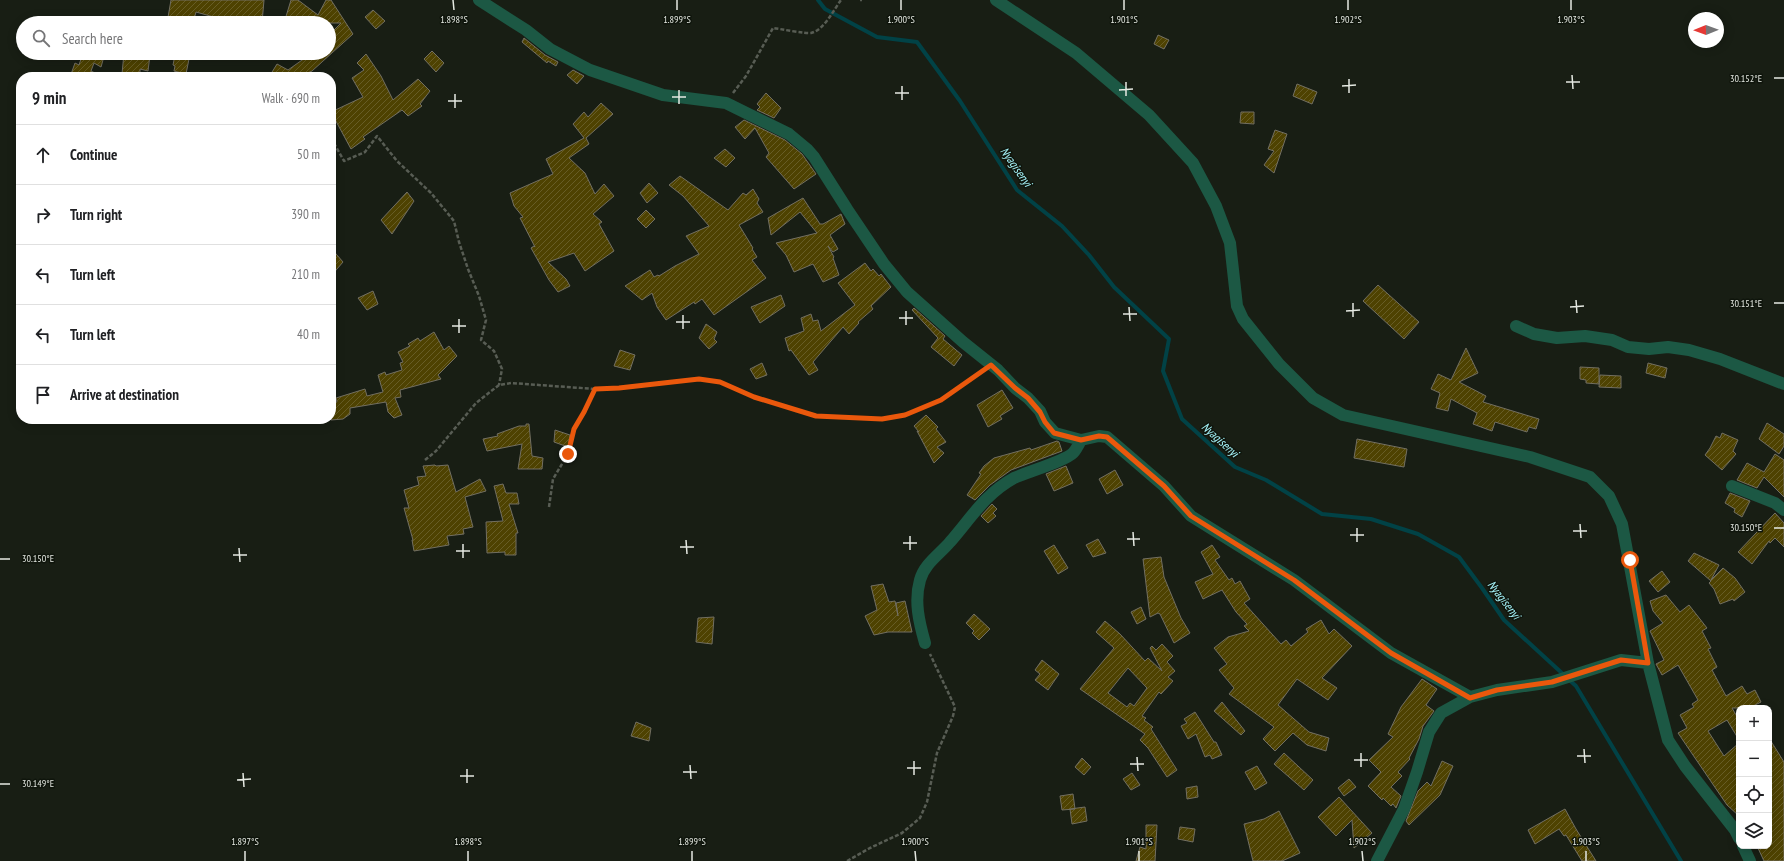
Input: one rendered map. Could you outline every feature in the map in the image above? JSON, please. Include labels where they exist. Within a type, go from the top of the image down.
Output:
[{"type":"street","points":[[479,0],[526,30],[550,49],[590,70],[664,96],[726,103],[789,134],[808,148],[880,258],[907,292],[1028,398],[1040,412],[1045,422],[1054,433],[1081,440],[1099,436],[1107,437],[1164,486],[1191,516],[1294,580],[1391,653],[1470,698]]},
{"type":"street","points":[[996,0],[1076,53],[1149,115],[1193,163],[1216,206],[1230,243],[1237,306],[1243,319],[1279,364],[1314,398],[1343,415],[1530,457],[1590,477],[1609,496],[1622,524],[1648,663],[1668,740],[1685,766],[1736,832]]},
{"type":"street","points":[[1516,326],[1534,334],[1557,338],[1585,336],[1612,340],[1628,347],[1649,349],[1668,347],[1689,350],[1720,359],[1784,384]]},
{"type":"street","points":[[925,643],[918,621],[918,598],[920,579],[930,562],[951,542],[964,523],[989,495],[1015,478],[1073,454],[1081,440]]},
{"type":"street","points":[[1732,486],[1775,503],[1784,510]]},
{"type":"street","points":[[1377,861],[1404,809],[1429,732],[1441,713],[1470,698],[1497,690],[1552,682],[1621,660],[1648,663]]},
{"type":"street","points":[[1744,849],[1750,861]]},
{"type":"path","points":[[726,103],[746,76],[772,28],[810,33],[819,29],[840,0]]},
{"type":"path","points":[[336,147],[344,161],[365,152],[377,136],[397,161],[431,193],[454,221],[459,242],[479,296],[486,320],[481,340],[494,351],[502,369],[499,385]]},
{"type":"path","points":[[425,460],[436,451],[476,403],[499,385],[511,383],[595,389],[619,388],[699,379],[720,382],[754,397],[816,416],[882,419],[905,415],[941,400],[991,365]]},
{"type":"path","points":[[549,507],[554,479],[568,454],[574,429],[595,389]]},
{"type":"path","points":[[847,861],[902,833],[920,818],[927,802],[937,753],[953,716],[955,707],[925,643]]},
{"type":"building","points":[[171,0],[264,0],[263,16],[210,16],[196,12],[195,16],[168,16]]},
{"type":"building","points":[[291,0],[298,0],[318,15],[326,0],[331,0],[353,34],[336,49],[336,28],[341,23],[336,23],[336,16],[286,16]]},
{"type":"building","points":[[373,10],[385,21],[376,29],[365,17]]},
{"type":"building","points":[[1158,35],[1169,40],[1164,49],[1154,44]]},
{"type":"building","points":[[524,38],[545,55],[558,62],[556,66],[548,61],[547,63],[522,42]]},
{"type":"building","points":[[432,51],[444,63],[436,72],[424,59]]},
{"type":"building","points":[[366,54],[381,76],[393,100],[418,79],[430,91],[420,104],[422,106],[408,116],[402,110],[363,137],[365,139],[351,149],[336,121],[336,110],[363,97],[352,78],[364,70],[357,63]]},
{"type":"building","points":[[81,60],[103,60],[101,67],[94,63],[91,71],[93,72],[72,72],[75,63],[79,65]]},
{"type":"building","points":[[123,60],[149,60],[148,71],[140,69],[140,72],[122,72]]},
{"type":"building","points":[[174,60],[189,60],[186,72],[174,71],[175,66],[173,65]]},
{"type":"building","points":[[302,60],[324,60],[310,72],[272,72],[277,64],[288,70]]},
{"type":"building","points":[[573,70],[584,76],[577,84],[567,75]]},
{"type":"building","points":[[1297,84],[1317,92],[1312,104],[1293,96]]},
{"type":"building","points":[[766,93],[781,108],[774,118],[757,110],[760,107],[757,104]]},
{"type":"building","points":[[601,103],[613,114],[586,138],[589,144],[569,158],[585,173],[595,194],[604,184],[614,196],[593,214],[602,222],[599,224],[614,251],[585,271],[574,253],[548,262],[566,279],[570,286],[558,292],[549,280],[531,248],[534,246],[535,247],[520,218],[523,217],[514,206],[510,193],[553,174],[546,159],[584,138],[573,124],[584,112],[588,117]]},
{"type":"building","points":[[1241,112],[1254,112],[1254,124],[1240,123]]},
{"type":"building","points":[[744,120],[785,140],[802,154],[816,174],[794,189],[766,157],[769,153],[755,128],[745,139],[735,127]]},
{"type":"building","points":[[1275,130],[1287,134],[1274,173],[1264,165],[1274,151],[1268,149]]},
{"type":"building","points":[[725,149],[735,158],[726,167],[714,158]]},
{"type":"building","points":[[680,176],[728,210],[743,193],[746,195],[753,189],[759,199],[757,203],[763,212],[739,225],[757,257],[752,260],[766,278],[714,315],[702,299],[695,304],[694,302],[666,320],[657,307],[652,293],[642,300],[625,286],[650,270],[654,277],[659,276],[699,254],[686,236],[709,226],[683,196],[669,185]]},
{"type":"building","points":[[649,183],[658,193],[647,203],[640,193]]},
{"type":"building","points":[[407,192],[414,201],[392,234],[381,220]]},
{"type":"building","points":[[803,198],[820,224],[823,224],[841,214],[845,224],[830,235],[838,249],[833,252],[828,246],[834,257],[833,258],[839,275],[823,282],[813,264],[794,272],[786,255],[776,243],[817,233],[800,212],[771,235],[768,218]]},
{"type":"building","points":[[646,210],[655,219],[646,228],[637,219]]},
{"type":"building","points":[[336,254],[343,262],[336,270]]},
{"type":"building","points":[[865,263],[871,271],[873,269],[879,276],[881,274],[891,287],[871,306],[873,309],[858,322],[859,323],[849,334],[843,327],[813,362],[818,370],[809,375],[791,350],[789,351],[785,338],[804,331],[801,318],[811,314],[813,321],[818,320],[821,331],[855,305],[838,283]]},
{"type":"building","points":[[1378,285],[1419,322],[1404,339],[1363,301]]},
{"type":"building","points":[[373,291],[378,304],[367,310],[358,298]]},
{"type":"building","points":[[781,295],[785,306],[760,323],[751,307]]},
{"type":"building","points":[[914,308],[945,336],[943,339],[962,355],[954,366],[931,347],[938,338],[912,310]]},
{"type":"building","points":[[706,324],[717,332],[714,339],[717,342],[709,349],[699,338]]},
{"type":"building","points":[[434,332],[444,350],[449,346],[457,356],[438,375],[441,379],[400,390],[401,397],[395,398],[402,415],[394,418],[388,412],[386,402],[350,408],[350,414],[343,419],[336,420],[336,398],[365,389],[367,396],[383,392],[378,375],[385,372],[386,375],[402,370],[400,363],[403,362],[398,352],[410,346],[408,344],[418,338],[420,341]]},
{"type":"building","points":[[1466,348],[1478,373],[1459,382],[1486,396],[1483,402],[1539,419],[1536,429],[1529,427],[1527,432],[1495,422],[1492,431],[1473,424],[1477,413],[1451,399],[1448,411],[1436,408],[1440,393],[1431,389],[1438,374],[1451,380]]},
{"type":"building","points":[[620,350],[635,355],[630,370],[614,366]]},
{"type":"building","points":[[762,363],[767,375],[756,379],[750,369]]},
{"type":"building","points":[[1648,363],[1667,368],[1665,378],[1646,373]]},
{"type":"building","points":[[1580,367],[1599,368],[1599,384],[1586,383],[1586,380],[1580,379]]},
{"type":"building","points":[[1600,375],[1621,376],[1621,388],[1599,387]]},
{"type":"building","points":[[1002,390],[1013,408],[1000,416],[1002,419],[988,427],[977,405]]},
{"type":"building","points":[[926,415],[938,427],[936,429],[946,442],[937,447],[944,453],[934,463],[917,431],[919,432],[914,426]]},
{"type":"building","points":[[1767,423],[1784,434],[1784,446],[1779,454],[1759,439]]},
{"type":"building","points":[[526,424],[529,424],[532,456],[543,458],[542,469],[518,469],[522,444],[487,451],[483,439],[498,436],[497,434],[519,426],[526,426]]},
{"type":"building","points":[[555,430],[570,435],[568,447],[554,442]]},
{"type":"building","points":[[1722,433],[1738,440],[1733,451],[1736,454],[1722,470],[1705,455],[1716,436],[1720,438]]},
{"type":"building","points":[[1357,439],[1407,449],[1404,467],[1354,458]]},
{"type":"building","points":[[1057,441],[1059,442],[1062,451],[1011,470],[990,485],[975,500],[967,495],[981,474],[979,473],[984,466],[994,458],[1030,448],[1031,450]]},
{"type":"building","points":[[1775,454],[1784,460],[1784,497],[1764,477],[1757,488],[1737,480],[1747,463],[1764,472]]},
{"type":"building","points":[[448,465],[456,492],[480,479],[486,491],[465,497],[473,527],[463,529],[464,534],[447,536],[449,545],[414,551],[413,540],[404,508],[409,508],[404,490],[419,485],[417,477],[426,476],[423,466]]},
{"type":"building","points":[[1066,466],[1073,483],[1054,491],[1046,474]]},
{"type":"building","points":[[1115,470],[1123,485],[1107,494],[1099,479]]},
{"type":"building","points":[[503,484],[506,493],[517,493],[519,504],[509,504],[518,533],[516,533],[516,555],[505,555],[505,552],[487,553],[486,522],[503,521],[494,486]]},
{"type":"building","points":[[1730,493],[1750,501],[1742,517],[1734,512],[1735,509],[1725,503]]},
{"type":"building","points":[[992,504],[997,509],[993,513],[996,516],[988,523],[981,516]]},
{"type":"building","points":[[1775,513],[1784,523],[1784,547],[1775,538],[1770,543],[1769,541],[1752,564],[1738,552]]},
{"type":"building","points":[[1098,539],[1106,553],[1093,557],[1086,545]]},
{"type":"building","points":[[1054,545],[1068,568],[1058,574],[1044,551]]},
{"type":"building","points":[[1212,545],[1220,557],[1215,560],[1229,580],[1232,578],[1235,584],[1240,581],[1250,599],[1244,603],[1281,644],[1286,640],[1291,646],[1308,632],[1306,629],[1321,620],[1329,634],[1334,629],[1352,646],[1322,678],[1337,688],[1328,700],[1297,679],[1278,705],[1309,732],[1329,738],[1326,751],[1307,745],[1293,733],[1275,751],[1263,739],[1274,727],[1229,694],[1234,688],[1219,670],[1227,664],[1214,648],[1228,637],[1249,631],[1244,626],[1247,624],[1236,612],[1222,590],[1203,599],[1195,582],[1213,574],[1201,552]]},
{"type":"building","points":[[1694,553],[1719,565],[1711,580],[1723,568],[1735,578],[1745,592],[1734,601],[1733,599],[1720,604],[1714,589],[1709,583],[1711,581],[1688,561]]},
{"type":"building","points":[[1161,557],[1164,577],[1181,618],[1190,633],[1174,643],[1160,614],[1158,613],[1150,617],[1143,559]]},
{"type":"building","points":[[1662,571],[1670,582],[1658,592],[1649,581]]},
{"type":"building","points":[[883,584],[889,602],[895,601],[898,616],[896,603],[905,601],[912,632],[888,632],[874,635],[865,616],[877,610],[871,586]]},
{"type":"building","points":[[1666,595],[1680,612],[1689,605],[1707,628],[1702,631],[1711,648],[1708,649],[1717,667],[1712,670],[1726,696],[1742,686],[1747,694],[1755,690],[1761,702],[1755,705],[1736,705],[1736,708],[1732,708],[1736,715],[1736,735],[1727,720],[1708,731],[1724,756],[1736,746],[1736,813],[1727,805],[1678,733],[1687,728],[1680,715],[1694,707],[1692,704],[1698,700],[1678,665],[1662,675],[1656,664],[1664,660],[1650,631],[1663,623],[1653,611],[1650,601]]},
{"type":"building","points":[[1141,607],[1146,619],[1137,624],[1131,612]]},
{"type":"building","points":[[974,614],[990,629],[979,640],[972,633],[974,631],[966,623]]},
{"type":"building","points":[[714,617],[712,644],[696,642],[698,618]]},
{"type":"building","points":[[1105,621],[1120,634],[1145,661],[1148,658],[1162,671],[1150,648],[1152,646],[1156,650],[1162,644],[1173,656],[1167,662],[1175,671],[1168,677],[1173,681],[1161,694],[1159,692],[1142,716],[1146,718],[1144,720],[1153,727],[1151,729],[1177,770],[1167,777],[1148,748],[1140,740],[1145,734],[1080,689],[1114,648],[1096,632]],"holes":[[[1128,668],[1147,688],[1134,706],[1130,703],[1127,707],[1108,693]]]},
{"type":"building","points":[[1042,660],[1059,674],[1048,690],[1035,680],[1040,674],[1035,670]]},
{"type":"building","points":[[1422,679],[1437,689],[1426,705],[1434,711],[1423,726],[1419,739],[1409,758],[1410,759],[1398,772],[1402,776],[1391,787],[1401,796],[1396,808],[1393,804],[1391,806],[1383,798],[1382,800],[1368,786],[1381,772],[1369,760],[1393,737],[1388,734],[1401,707]]},
{"type":"building","points":[[1222,702],[1245,731],[1241,735],[1214,711]]},
{"type":"building","points":[[1195,712],[1214,742],[1216,742],[1222,755],[1212,759],[1210,755],[1205,757],[1196,734],[1188,739],[1181,726],[1187,723],[1184,719]]},
{"type":"building","points":[[636,722],[651,728],[649,741],[631,736]]},
{"type":"building","points":[[1772,743],[1784,762],[1784,861],[1764,861],[1758,849],[1772,849]]},
{"type":"building","points":[[1284,753],[1313,780],[1304,790],[1274,764]]},
{"type":"building","points":[[1082,758],[1091,767],[1084,775],[1075,767]]},
{"type":"building","points":[[1442,761],[1453,766],[1440,795],[1409,825],[1406,821],[1418,791],[1427,782],[1431,786]]},
{"type":"building","points":[[1257,766],[1267,783],[1255,790],[1245,772]]},
{"type":"building","points":[[1132,773],[1140,785],[1131,790],[1123,779]]},
{"type":"building","points":[[1349,779],[1356,787],[1344,796],[1338,788]]},
{"type":"building","points":[[1197,786],[1198,797],[1187,799],[1186,788]]},
{"type":"building","points":[[1073,794],[1075,809],[1062,810],[1060,796]]},
{"type":"building","points":[[1339,797],[1372,833],[1354,848],[1352,820],[1336,836],[1318,817]]},
{"type":"building","points":[[1085,807],[1087,821],[1072,824],[1070,809]]},
{"type":"building","points":[[1565,809],[1596,861],[1582,861],[1566,835],[1564,836],[1559,829],[1535,844],[1528,830]]},
{"type":"building","points":[[1279,811],[1300,853],[1282,861],[1253,861],[1244,824],[1264,819]]},
{"type":"building","points":[[1146,825],[1157,825],[1155,861],[1136,861],[1140,847],[1146,849]]},
{"type":"building","points":[[1180,827],[1195,829],[1193,842],[1178,839]]},
{"type":"waterway","name":"Nyagisenyi","points":[[818,0],[825,9],[877,37],[917,42],[960,101],[1017,190],[1062,226],[1089,255],[1114,287],[1169,339],[1163,371],[1182,419],[1235,467],[1266,480],[1322,514],[1371,519],[1418,534],[1459,557],[1504,620],[1576,686],[1681,861]]},
{"type":"route","points":[[568,454],[574,429],[595,389],[619,388],[633,385],[699,379],[720,382],[754,397],[816,416],[882,419],[905,415],[941,400],[991,365],[1028,398],[1040,412],[1045,422],[1054,433],[1081,440],[1099,436],[1107,437],[1124,450],[1164,486],[1191,516],[1294,580],[1391,653],[1446,686],[1470,698],[1497,690],[1552,682],[1621,660],[1648,663],[1630,560]]}]
